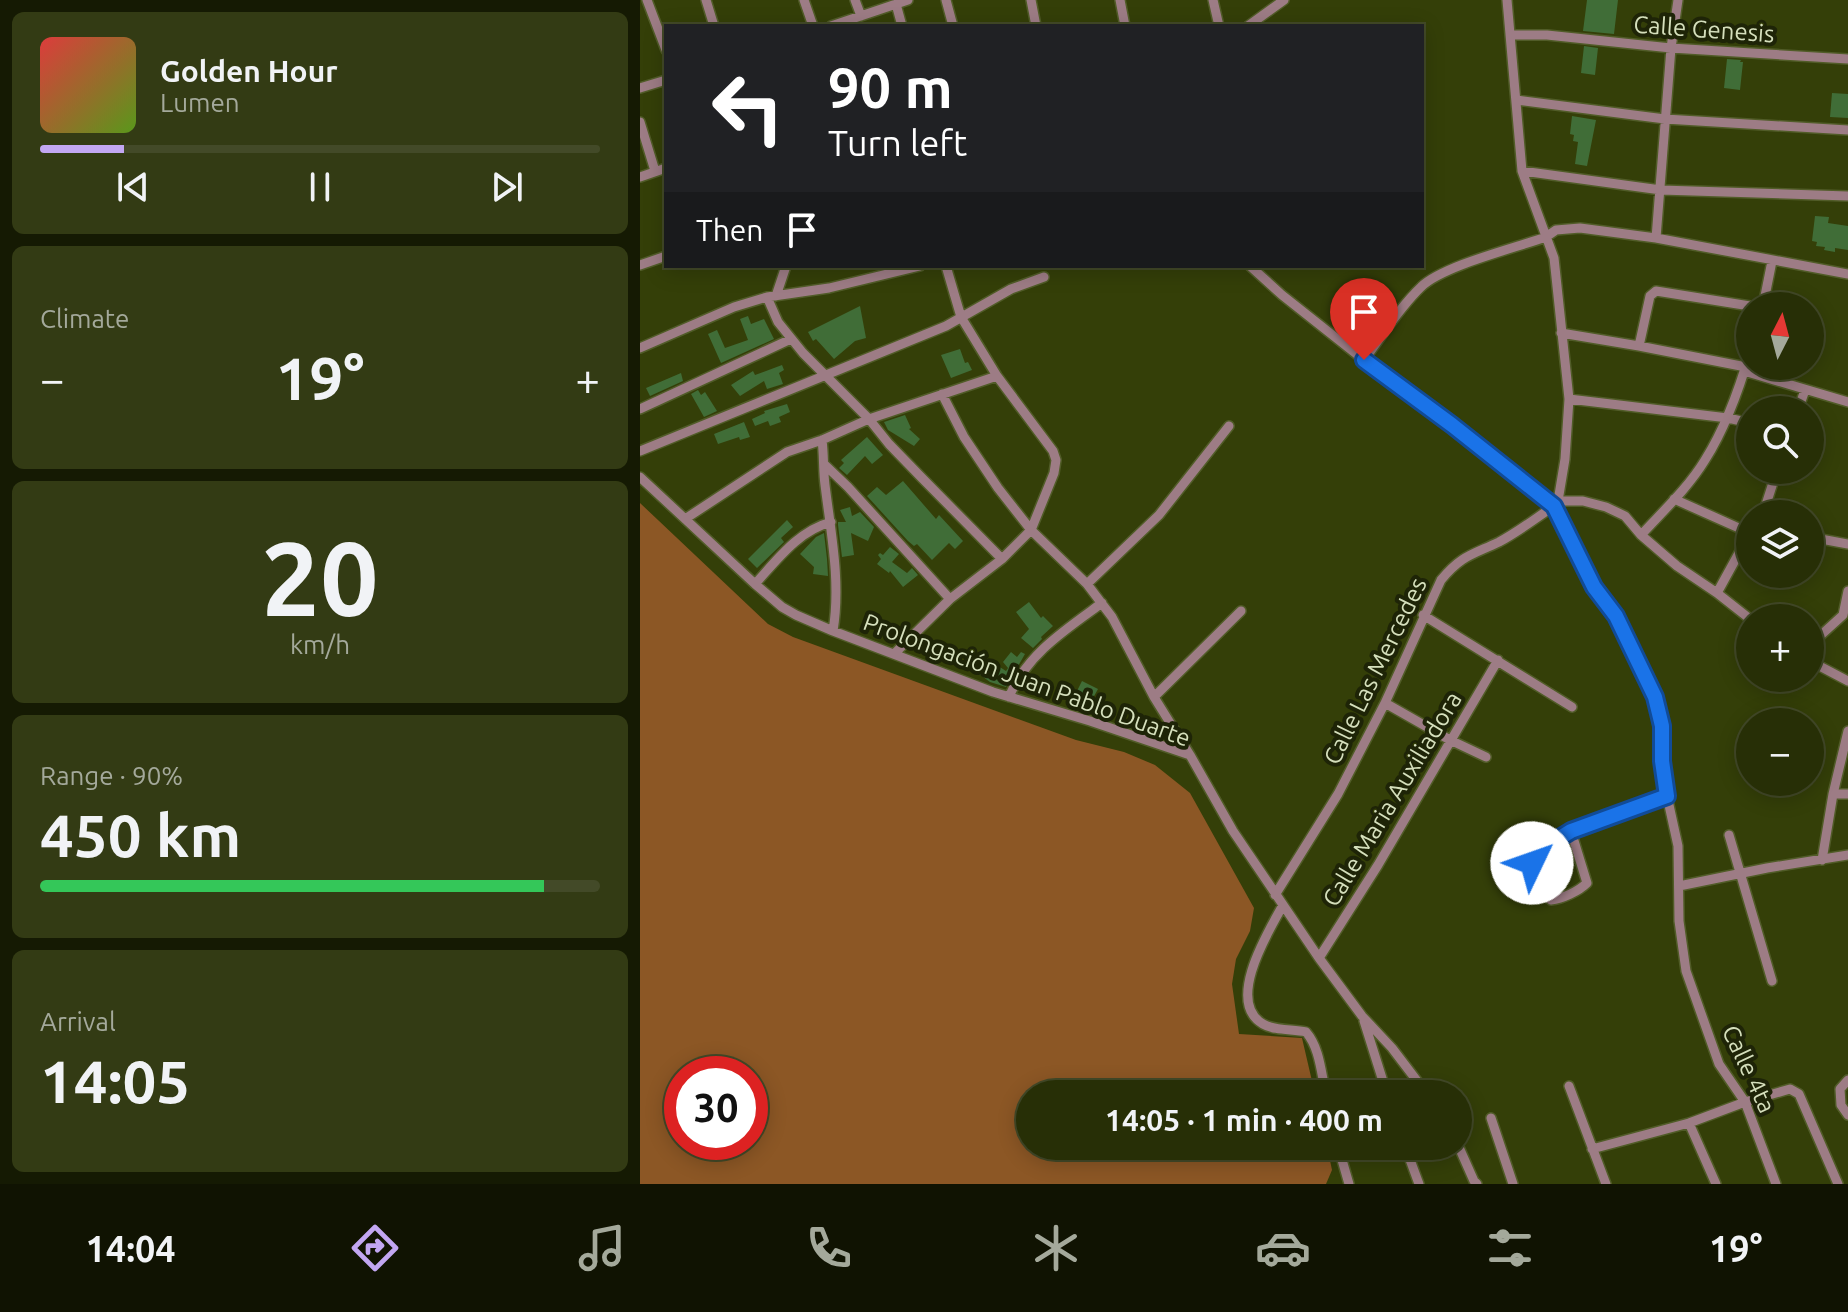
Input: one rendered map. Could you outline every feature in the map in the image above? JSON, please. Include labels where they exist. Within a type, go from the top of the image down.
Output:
[{"type":"street","points":[[647,0],[664,45]]},
{"type":"street","points":[[706,0],[713,24]]},
{"type":"street","points":[[804,0],[812,24]]},
{"type":"street","points":[[855,0],[861,16]]},
{"type":"street","points":[[837,24],[908,0]]},
{"type":"street","points":[[946,0],[952,24]]},
{"type":"street","points":[[1031,0],[1036,24]]},
{"type":"street","points":[[1120,0],[1125,24]]},
{"type":"street","points":[[1213,0],[1219,24]]},
{"type":"street","points":[[1251,24],[1284,0]]},
{"type":"street","points":[[1507,0],[1522,171],[1554,258],[1569,399],[1565,459],[1556,504]]},
{"type":"street","points":[[1656,238],[1671,48],[1678,0]]},
{"type":"street","points":[[896,4],[901,24]]},
{"type":"street","name":"Calle Genesis","points":[[1510,35],[1547,35],[1671,48],[1848,59]]},
{"type":"street","points":[[640,88],[664,81]]},
{"type":"street","points":[[1516,100],[1665,119],[1848,130]]},
{"type":"street","points":[[640,122],[655,171]]},
{"type":"street","points":[[640,177],[664,169]]},
{"type":"street","points":[[1522,171],[1661,190],[1848,196]]},
{"type":"street","points":[[1364,360],[1423,285],[1454,268],[1546,237],[1556,230],[1580,228],[1656,238],[1848,274]]},
{"type":"street","points":[[640,265],[664,257]]},
{"type":"street","points":[[1766,292],[1772,261]]},
{"type":"street","points":[[785,268],[771,296],[778,322],[889,444],[1002,559]]},
{"type":"street","points":[[640,348],[734,307],[771,296],[845,285],[912,268]]},
{"type":"street","points":[[894,654],[950,599],[1002,559],[1031,530],[1054,473],[1055,455],[997,376],[961,317],[947,268]]},
{"type":"street","points":[[1252,268],[1364,360],[1556,504],[1583,501],[1625,516],[1641,535],[1677,566],[1736,608]]},
{"type":"street","points":[[640,451],[946,326],[1011,289],[1044,277]]},
{"type":"street","points":[[1639,346],[1650,296],[1656,291],[1736,304]]},
{"type":"street","points":[[1561,333],[1736,367]]},
{"type":"street","points":[[640,409],[791,339]]},
{"type":"street","points":[[685,519],[787,452],[869,419],[997,376]]},
{"type":"street","points":[[1641,535],[1704,462],[1728,418],[1741,380]]},
{"type":"street","points":[[1776,380],[1848,402]]},
{"type":"street","points":[[1803,396],[1805,390]]},
{"type":"street","points":[[942,394],[964,437],[998,488],[1031,530],[1087,584],[1112,617],[1154,697],[1190,755]]},
{"type":"street","points":[[1569,399],[1736,420]]},
{"type":"street","points":[[1087,584],[1159,515],[1229,426]]},
{"type":"street","points":[[822,440],[837,594],[833,631]]},
{"type":"street","points":[[825,465],[950,599]]},
{"type":"street","name":"Prolongación Juan Pablo Duarte","points":[[640,477],[782,607],[833,631],[1009,697],[1190,755],[1233,831],[1275,895],[1362,1016],[1416,1080]]},
{"type":"street","points":[[1674,499],[1736,527]]},
{"type":"street","name":"Calle Las Mercedes","points":[[1275,895],[1338,794],[1385,703],[1441,580],[1453,565],[1501,541],[1556,504]]},
{"type":"street","name":"Calle 4ta","points":[[1556,504],[1594,587],[1616,616],[1655,697],[1662,726],[1662,761],[1667,796],[1678,846],[1679,921],[1686,971],[1719,1064],[1745,1102],[1776,1184]]},
{"type":"street","points":[[755,584],[788,547],[808,531],[831,522]]},
{"type":"street","points":[[1824,540],[1848,544]]},
{"type":"street","points":[[1717,593],[1736,558]]},
{"type":"street","points":[[1824,632],[1843,615],[1848,591]]},
{"type":"street","points":[[1009,697],[1030,660],[1102,603]]},
{"type":"street","points":[[1154,697],[1241,611]]},
{"type":"street","points":[[1423,615],[1572,707]]},
{"type":"street","name":"Calle Maria Auxiliadora","points":[[1319,958],[1378,865],[1498,660]]},
{"type":"street","points":[[1824,668],[1848,681]]},
{"type":"street","points":[[1385,703],[1486,757]]},
{"type":"street","points":[[1822,860],[1848,731]]},
{"type":"street","points":[[1833,794],[1848,794]]},
{"type":"street","points":[[1571,831],[1587,883],[1583,888],[1551,900],[1532,863],[1534,854],[1571,831],[1667,796]]},
{"type":"street","points":[[1729,835],[1772,981]]},
{"type":"street","points":[[1679,886],[1848,855]]},
{"type":"street","points":[[1283,905],[1253,963],[1248,1002],[1253,1015],[1261,1023],[1306,1032],[1316,1050],[1323,1080]]},
{"type":"street","points":[[1362,1016],[1383,1080]]},
{"type":"street","points":[[1848,1080],[1840,1089],[1840,1099],[1848,1115]]},
{"type":"street","points":[[1569,1086],[1606,1184]]},
{"type":"street","points":[[1592,1149],[1689,1123],[1790,1089],[1799,1094],[1838,1184],[1848,1179]]},
{"type":"street","points":[[1491,1118],[1513,1184]]},
{"type":"street","points":[[1689,1123],[1716,1184]]},
{"type":"street","points":[[1341,1160],[1346,1182]]},
{"type":"street","points":[[1410,1160],[1419,1184]]},
{"type":"street","points":[[1465,1160],[1475,1183]]},
{"type":"shaded area","points":[[640,503],[768,624],[793,637],[1076,740],[1124,752],[1155,765],[1190,793],[1254,908],[1250,931],[1236,959],[1232,984],[1239,1034],[1302,1038],[1312,1080],[1016,1080],[1016,1160],[1330,1160],[1332,1170],[1326,1184],[640,1184]]},
{"type":"building","points":[[1587,0],[1618,0],[1614,34],[1583,31]]},
{"type":"building","points":[[1584,46],[1598,48],[1595,75],[1581,73]]},
{"type":"building","points":[[1727,59],[1743,62],[1740,90],[1724,88]]},
{"type":"building","points":[[1832,93],[1848,94],[1848,118],[1830,117]]},
{"type":"building","points":[[1572,116],[1596,120],[1587,166],[1575,164],[1578,142],[1573,141],[1574,135],[1570,134]]},
{"type":"building","points":[[1815,216],[1829,217],[1828,223],[1848,226],[1848,250],[1835,248],[1835,252],[1816,246],[1817,242],[1812,241]]},
{"type":"building","points":[[860,306],[866,338],[855,341],[834,359],[816,339],[813,341],[808,332]]},
{"type":"building","points":[[748,316],[751,324],[764,319],[774,339],[721,363],[708,334],[717,330],[725,348],[748,340],[740,319]]},
{"type":"building","points":[[960,349],[965,363],[968,362],[972,370],[951,378],[941,355]]},
{"type":"building","points":[[782,365],[784,370],[779,373],[783,384],[767,389],[764,381],[740,396],[731,385],[753,371],[755,375]]},
{"type":"building","points":[[681,373],[683,381],[650,396],[646,388]]},
{"type":"building","points":[[698,390],[701,395],[705,392],[717,411],[704,417],[691,394]]},
{"type":"building","points":[[787,404],[790,412],[779,417],[781,422],[770,426],[768,421],[755,426],[752,419],[764,411]]},
{"type":"building","points":[[905,415],[909,429],[920,439],[914,446],[888,430],[884,422]]},
{"type":"building","points":[[744,422],[750,437],[718,444],[714,434]]},
{"type":"building","points":[[867,437],[883,455],[872,464],[865,456],[847,475],[839,468],[844,463],[841,460]]},
{"type":"building","points":[[903,481],[936,519],[939,515],[963,541],[955,549],[949,543],[932,560],[917,544],[914,546],[908,541],[867,496],[877,487],[886,495]]},
{"type":"building","points":[[850,507],[852,516],[860,512],[874,527],[868,541],[851,533],[854,555],[842,557],[838,522],[846,522],[840,510]]},
{"type":"building","points":[[787,520],[793,527],[781,538],[784,542],[757,568],[748,559]]},
{"type":"building","points":[[824,533],[828,576],[813,574],[814,567],[800,554]]},
{"type":"building","points":[[890,547],[899,554],[892,562],[907,573],[912,568],[918,575],[903,587],[890,571],[877,564],[881,559],[878,555],[883,555]]},
{"type":"building","points":[[1029,602],[1041,618],[1043,616],[1053,626],[1033,648],[1021,638],[1029,629],[1016,612]]},
{"type":"building","points":[[1011,652],[1017,657],[1021,652],[1025,654],[1006,687],[990,682],[975,671],[984,657],[1006,671],[1008,668],[1003,662]]},
{"type":"building","points":[[1082,681],[1098,689],[1088,707],[1073,699]]},
{"type":"route","points":[[1364,360],[1554,506],[1594,587],[1616,616],[1655,697],[1662,726],[1662,761],[1667,796],[1571,831],[1534,854],[1532,863]]}]
